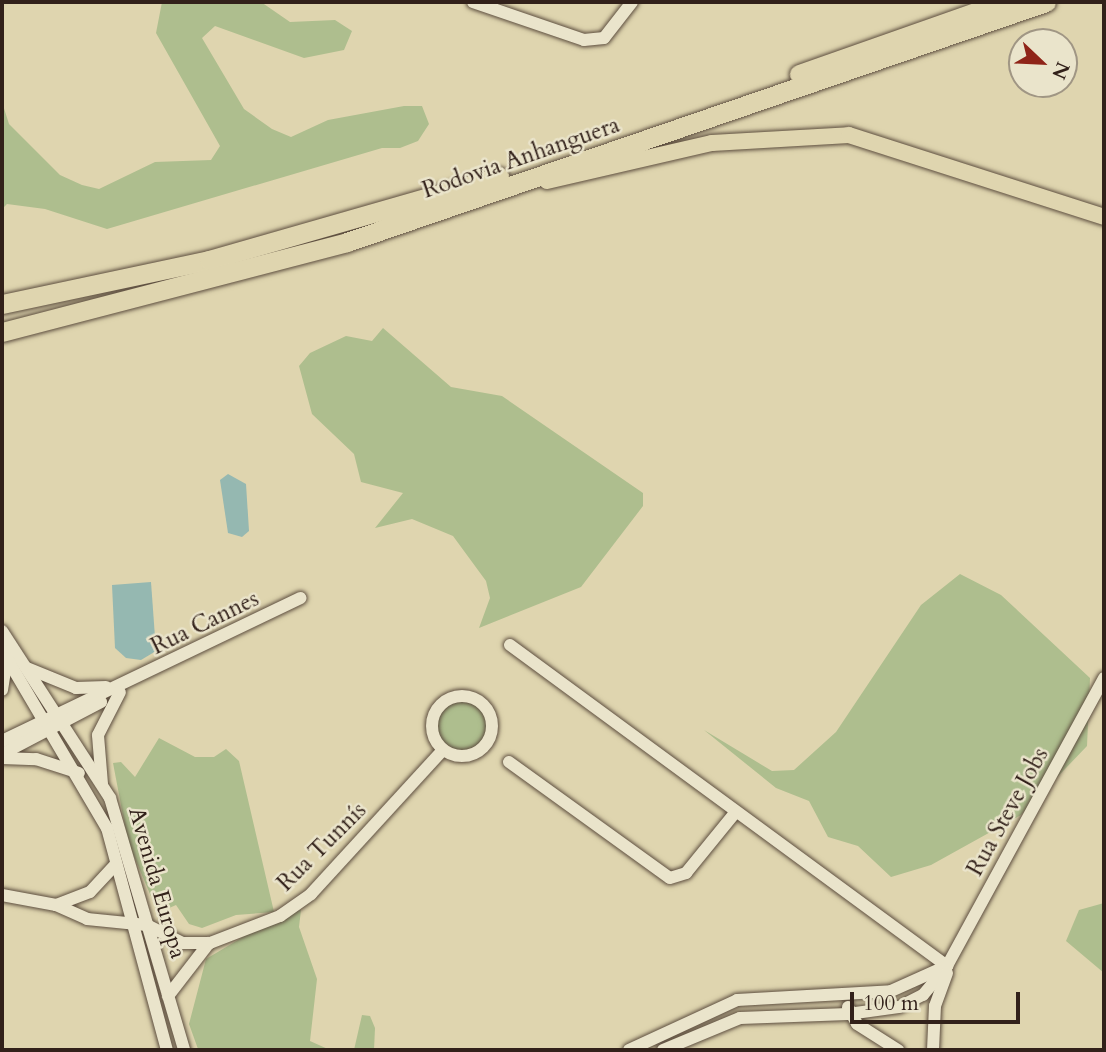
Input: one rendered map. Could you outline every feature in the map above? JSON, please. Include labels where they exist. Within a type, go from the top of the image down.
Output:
[{"type":"highway","name":"Rodovia Anhanguera","points":[[2,304],[209,260],[480,184],[1003,2]]},
{"type":"highway","name":"Rodovia Anhanguera","points":[[2,332],[347,242],[1046,2]]},
{"type":"main road","points":[[485,196],[712,143],[849,135],[1104,217]]},
{"type":"street","points":[[473,2],[584,40],[604,38],[632,2]]},
{"type":"street","name":"Rua Cannes","points":[[2,741],[52,722],[301,598]]},
{"type":"street","name":"Avenida Europa","points":[[2,631],[26,667],[80,773],[116,864],[167,1050]]},
{"type":"street","points":[[510,645],[735,813],[947,966]]},
{"type":"street","name":"Avenida Europa","points":[[2,691],[5,654]]},
{"type":"street","name":"Avenida Europa","points":[[5,654],[52,722],[103,788],[184,1050]]},
{"type":"street","points":[[26,667],[76,688],[122,687],[98,735],[103,788]]},
{"type":"street","name":"Rua Steve Jobs","points":[[947,966],[1104,678]]},
{"type":"street","points":[[447,699],[476,699],[492,723],[488,742],[472,755],[443,750],[432,734],[434,714],[447,699]]},
{"type":"street","name":"Rua Cannes","points":[[2,756],[52,722]]},
{"type":"street","name":"Rua Tunnís","points":[[210,943],[280,916],[312,894],[443,750]]},
{"type":"street","points":[[2,756],[36,759],[80,773],[103,788]]},
{"type":"street","points":[[509,762],[670,878],[686,873],[735,813]]},
{"type":"street","points":[[56,905],[90,892],[116,864]]},
{"type":"street","points":[[2,895],[56,905],[87,919],[147,925],[182,943],[210,943]]},
{"type":"street","points":[[168,996],[210,943]]},
{"type":"street","points":[[629,1050],[737,1000],[848,997],[891,991],[947,966]]},
{"type":"street","points":[[663,1050],[740,1018],[848,1014],[899,1007],[923,995],[947,966]]},
{"type":"street","points":[[933,1050],[931,1028],[947,966]]},
{"type":"street","points":[[848,997],[848,1014]]},
{"type":"street","points":[[848,1014],[898,1050]]},
{"type":"green space","points":[[162,2],[261,2],[290,22],[335,20],[352,31],[344,50],[304,58],[215,26],[202,38],[244,109],[272,129],[291,137],[328,120],[404,106],[422,106],[429,124],[418,141],[400,148],[382,148],[107,229],[45,209],[7,204],[2,209],[2,102],[9,124],[60,175],[82,185],[99,189],[155,162],[211,160],[220,146],[156,33]]},
{"type":"green space","points":[[383,328],[451,387],[502,396],[643,493],[643,506],[581,587],[479,628],[490,598],[486,581],[453,536],[412,519],[375,528],[403,493],[361,482],[354,454],[312,414],[299,366],[310,353],[346,336],[372,341]]},
{"type":"green space","points":[[960,574],[1001,595],[1090,678],[1087,746],[1021,815],[931,865],[891,877],[858,846],[828,837],[809,801],[776,788],[704,730],[772,771],[794,770],[836,732],[921,605]]},
{"type":"green space","points":[[462,699],[481,707],[489,726],[481,745],[462,753],[443,745],[435,726],[443,707]]},
{"type":"green space","points":[[159,738],[195,757],[214,757],[226,749],[239,761],[274,912],[236,915],[202,928],[189,924],[176,905],[158,913],[128,842],[113,763],[121,762],[135,777]]},
{"type":"green space","points":[[1104,903],[1104,973],[1066,941],[1079,910]]},
{"type":"green space","points":[[301,910],[299,927],[317,979],[310,1041],[330,1050],[198,1049],[189,1024],[206,959],[287,911]]},
{"type":"green space","points":[[362,1015],[370,1016],[375,1028],[374,1050],[354,1050]]},
{"type":"water","points":[[228,474],[246,484],[249,531],[242,537],[228,533],[220,480]]},
{"type":"water","points":[[151,582],[156,651],[141,660],[126,658],[115,648],[112,585]]}]
